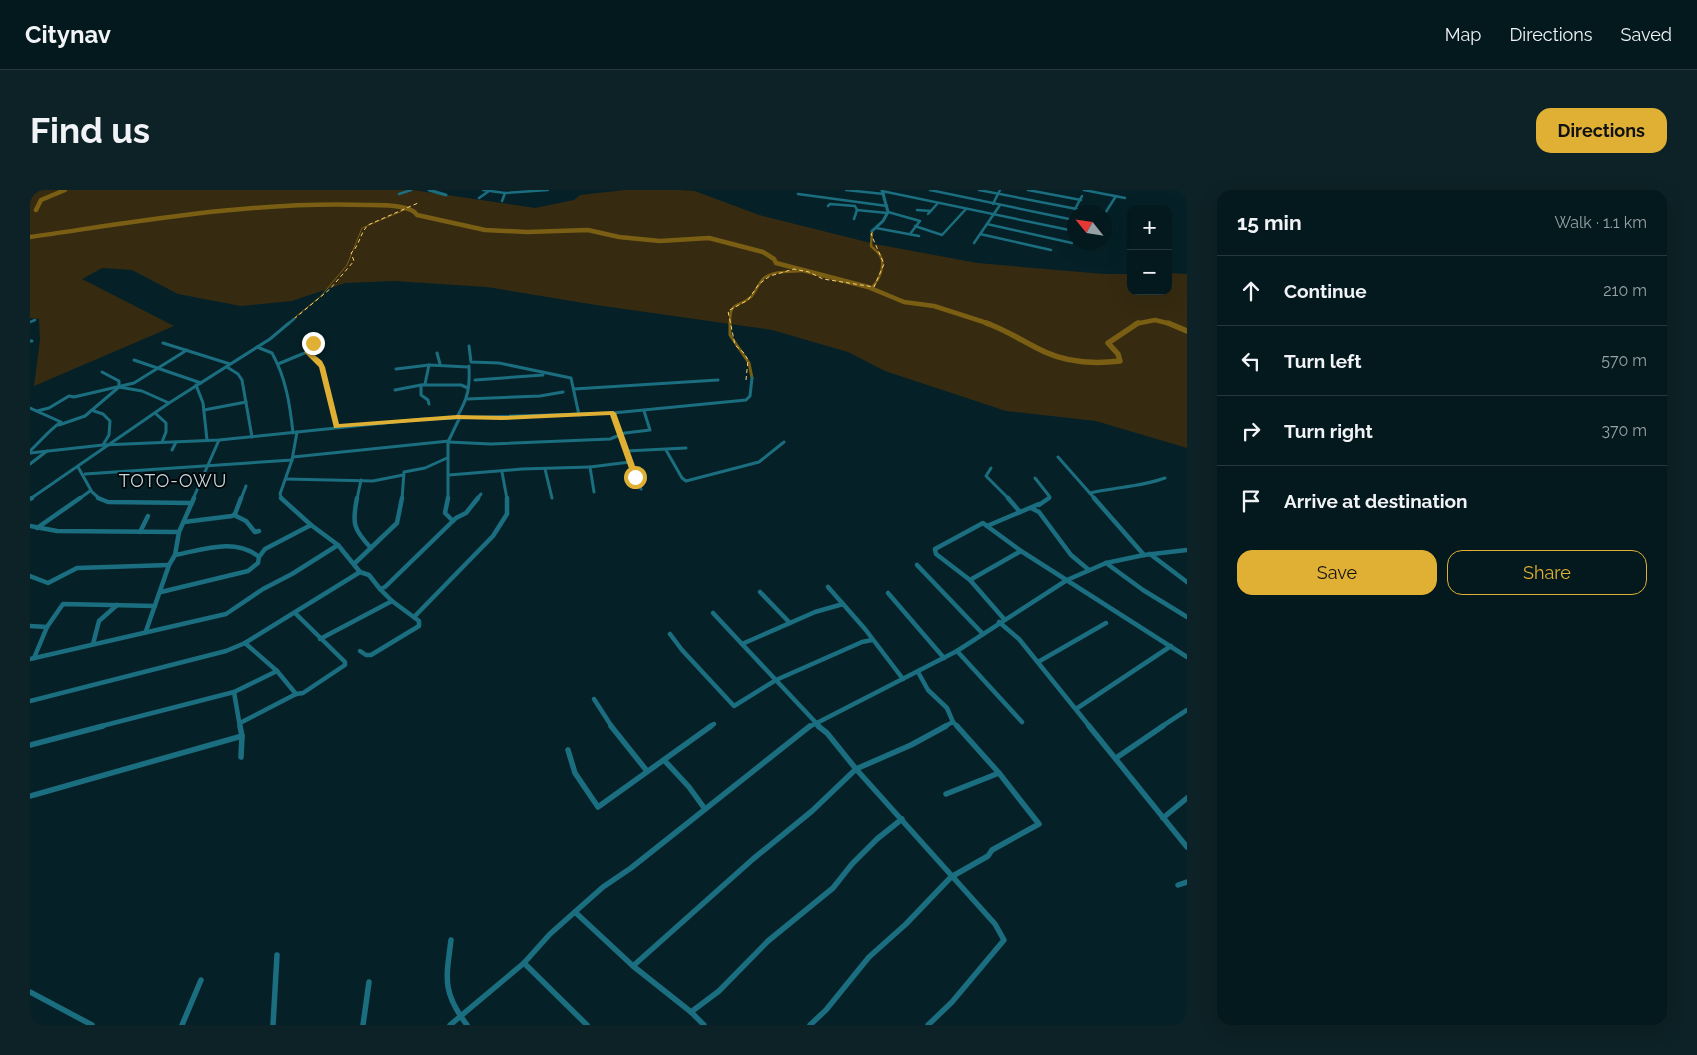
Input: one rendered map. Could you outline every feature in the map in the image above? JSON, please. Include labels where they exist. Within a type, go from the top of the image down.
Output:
[{"type":"street","points":[[399,194],[411,190]]},
{"type":"street","points":[[429,190],[446,194],[435,190]]},
{"type":"street","points":[[483,190],[505,193],[548,190]]},
{"type":"street","points":[[538,190],[538,198]]},
{"type":"street","points":[[846,190],[883,192],[1067,230]]},
{"type":"street","points":[[930,190],[1067,219]]},
{"type":"street","points":[[978,190],[1067,207]]},
{"type":"street","points":[[994,204],[1000,190]]},
{"type":"street","points":[[1028,190],[1081,200]]},
{"type":"street","points":[[1084,190],[1124,198]]},
{"type":"street","points":[[479,198],[489,191]]},
{"type":"street","points":[[872,231],[887,212],[883,192]]},
{"type":"street","points":[[502,201],[505,193]]},
{"type":"street","points":[[798,194],[887,206]]},
{"type":"street","points":[[1078,205],[1082,196]]},
{"type":"street","points":[[1110,205],[1116,196]]},
{"type":"street","points":[[917,210],[930,212],[938,203]]},
{"type":"street","points":[[828,206],[830,204],[854,206],[857,210],[887,212],[920,221],[910,234]]},
{"type":"street","points":[[974,244],[1000,205]]},
{"type":"street","points":[[915,226],[944,234],[966,209]]},
{"type":"street","points":[[854,219],[857,210]]},
{"type":"street","points":[[987,224],[1067,242]]},
{"type":"street","points":[[876,228],[920,236]]},
{"type":"street","points":[[980,234],[1051,250]]},
{"type":"street","points":[[1007,247],[1010,241]]},
{"type":"street","points":[[30,499],[169,403],[281,331],[294,319]]},
{"type":"street","points":[[30,322],[35,320]]},
{"type":"street","points":[[278,364],[315,348],[316,345],[308,339]]},
{"type":"street","points":[[163,343],[229,366],[238,374],[242,380],[252,437]]},
{"type":"street","points":[[453,521],[445,513],[448,505],[447,458],[449,442],[467,399],[470,385],[468,367],[470,362],[469,346]]},
{"type":"street","points":[[257,347],[272,353],[284,376],[295,432],[293,459],[280,494],[281,498],[311,525],[338,545],[355,563],[360,572],[369,575],[392,601],[419,622],[419,626],[371,655],[366,655],[360,651]]},
{"type":"street","points":[[45,413],[49,408],[66,397],[134,383],[187,350]]},
{"type":"street","points":[[307,352],[320,362],[322,367],[336,427]]},
{"type":"street","points":[[437,353],[440,364]]},
{"type":"street","points":[[134,360],[201,382]]},
{"type":"street","points":[[470,362],[499,362],[571,378],[579,415]]},
{"type":"street","points":[[396,369],[429,364],[468,367]]},
{"type":"street","points":[[429,364],[421,395],[428,400],[429,404]]},
{"type":"street","points":[[30,452],[45,438],[49,430],[94,411],[119,387],[119,381],[102,372]]},
{"type":"street","points":[[475,380],[548,374]]},
{"type":"street","points":[[30,452],[103,445],[219,440],[336,427],[458,417],[502,418],[644,411],[700,405],[718,401],[746,400],[750,396],[752,378]]},
{"type":"street","points":[[574,389],[718,380]]},
{"type":"street","points":[[395,390],[423,385],[461,385],[468,388]]},
{"type":"street","points":[[196,386],[204,410],[207,440]]},
{"type":"street","points":[[119,387],[142,391],[169,403]]},
{"type":"street","points":[[467,399],[496,399],[527,395],[543,396],[558,391],[563,392]]},
{"type":"street","points":[[204,410],[246,402]]},
{"type":"street","points":[[30,408],[60,421],[59,425]]},
{"type":"street","points":[[36,410],[49,408]]},
{"type":"street","points":[[94,411],[104,414],[110,421],[109,435],[103,445]]},
{"type":"street","points":[[85,474],[208,467],[449,442],[491,444],[610,439],[650,430],[644,411]]},
{"type":"street","points":[[613,413],[641,489]]},
{"type":"street","points":[[155,414],[164,419],[166,423],[166,432],[162,442]]},
{"type":"street","points":[[146,631],[169,565],[175,555],[179,532],[219,440]]},
{"type":"street","points":[[172,450],[176,442]]},
{"type":"street","points":[[666,450],[682,478],[686,480],[759,462],[784,442]]},
{"type":"street","points":[[626,451],[686,448]]},
{"type":"street","points":[[30,464],[47,451]]},
{"type":"street","points":[[1058,457],[1147,554],[1187,582]]},
{"type":"street","points":[[286,479],[373,481],[403,475],[404,472],[425,468],[447,458]]},
{"type":"street","points":[[448,475],[522,469],[590,467],[630,462]]},
{"type":"street","points":[[78,467],[85,474],[90,491],[97,499],[108,502],[192,503]]},
{"type":"street","points":[[590,467],[594,492]]},
{"type":"street","points":[[991,468],[986,476],[1000,488],[1020,512]]},
{"type":"street","points":[[545,469],[552,498]]},
{"type":"street","points":[[414,617],[481,550],[503,523],[507,515],[507,503],[502,472]]},
{"type":"street","points":[[355,563],[399,520],[402,506],[403,475]]},
{"type":"street","points":[[987,526],[1031,508],[1050,497],[1035,478]]},
{"type":"street","points":[[1090,493],[1115,486],[1154,482],[1166,478]]},
{"type":"street","points":[[361,480],[354,513],[357,533],[372,548]]},
{"type":"street","points":[[234,515],[246,486]]},
{"type":"street","points":[[37,528],[90,491]]},
{"type":"street","points":[[380,589],[385,587],[453,521],[466,512],[482,494]]},
{"type":"street","points":[[1003,499],[1010,501]]},
{"type":"street","points":[[1039,504],[1039,512]]},
{"type":"street","points":[[1031,508],[1039,512],[1071,555],[1089,570]]},
{"type":"street","points":[[184,522],[234,515],[246,521],[255,532],[259,531]]},
{"type":"street","points":[[140,532],[148,516]]},
{"type":"street","points":[[1187,657],[1021,551],[984,523],[935,549],[936,554],[970,580],[1002,621],[1020,639],[1187,848]]},
{"type":"street","points":[[175,555],[228,545],[254,551],[265,549],[311,525]]},
{"type":"street","points":[[30,526],[37,528],[179,532]]},
{"type":"street","points":[[32,659],[146,631],[226,614],[263,588],[292,574],[338,545]]},
{"type":"street","points":[[258,557],[265,549]]},
{"type":"street","points":[[450,1025],[524,963],[550,934],[603,887],[630,868],[814,723],[957,651],[1067,580],[1106,563],[1147,554],[1187,550]]},
{"type":"street","points":[[161,592],[248,570],[258,563],[258,557],[254,551]]},
{"type":"street","points":[[970,580],[1021,551]]},
{"type":"street","points":[[1106,563],[1143,590],[1187,618]]},
{"type":"street","points":[[30,576],[48,583],[76,568],[169,565]]},
{"type":"street","points":[[917,565],[983,634]]},
{"type":"street","points":[[30,701],[226,651],[245,643],[360,572]]},
{"type":"street","points":[[828,587],[865,629],[903,679]]},
{"type":"street","points":[[760,592],[790,624]]},
{"type":"street","points":[[888,593],[944,658]]},
{"type":"street","points":[[320,639],[392,601]]},
{"type":"street","points":[[32,659],[47,627],[61,605],[67,603],[155,606]]},
{"type":"street","points":[[97,604],[103,614]]},
{"type":"street","points":[[742,644],[815,612],[843,604]]},
{"type":"street","points":[[93,644],[103,614],[117,605]]},
{"type":"street","points":[[713,612],[814,723],[827,733],[856,769],[995,924],[1004,940],[952,1002],[928,1025]]},
{"type":"street","points":[[240,723],[296,694],[303,693],[345,664],[295,613]]},
{"type":"street","points":[[1038,662],[1106,623]]},
{"type":"street","points":[[30,626],[47,627]]},
{"type":"street","points":[[670,634],[682,650],[734,706],[776,680],[842,650],[872,640]]},
{"type":"street","points":[[245,643],[277,671],[296,694]]},
{"type":"street","points":[[1076,709],[1171,646]]},
{"type":"street","points":[[957,651],[1022,722]]},
{"type":"street","points":[[30,745],[234,692],[277,671]]},
{"type":"street","points":[[810,1025],[826,1010],[869,957],[906,924],[951,877],[988,856],[992,850],[1039,824],[999,773],[953,722],[947,708],[928,690],[918,672]]},
{"type":"street","points":[[234,692],[242,736],[242,757]]},
{"type":"street","points":[[594,699],[618,737],[647,771]]},
{"type":"street","points":[[1116,758],[1187,710]]},
{"type":"street","points":[[633,966],[753,859],[812,811],[856,769],[911,745],[953,722]]},
{"type":"street","points":[[568,750],[569,762],[578,781],[598,807],[690,739],[714,724]]},
{"type":"street","points":[[30,796],[242,736]]},
{"type":"street","points":[[664,760],[689,787],[705,809]]},
{"type":"street","points":[[946,794],[999,773]]},
{"type":"street","points":[[1163,818],[1187,798]]},
{"type":"street","points":[[691,1012],[719,991],[768,941],[833,888],[852,864],[877,839],[902,819]]},
{"type":"street","points":[[1178,885],[1187,882]]},
{"type":"street","points":[[575,912],[633,966],[691,1012],[704,1025]]},
{"type":"street","points":[[451,940],[446,988],[448,998],[467,1025]]},
{"type":"street","points":[[273,1025],[277,955]]},
{"type":"street","points":[[524,963],[587,1025]]},
{"type":"street","points":[[182,1025],[201,980]]},
{"type":"street","points":[[363,1025],[369,982]]},
{"type":"street","points":[[30,992],[92,1025]]},
{"type":"shaded area","points":[[30,190],[413,190],[535,208],[574,200],[580,195],[625,190],[695,191],[759,215],[875,244],[977,263],[1104,274],[1127,274],[1127,295],[1172,295],[1172,273],[1187,274],[1187,448],[1096,421],[1006,411],[885,371],[848,352],[772,330],[596,305],[487,287],[394,281],[345,283],[292,301],[241,306],[178,294],[132,270],[102,268],[82,279],[174,326],[34,386],[40,340],[39,319],[30,318]]},
{"type":"waterway","points":[[36,210],[41,200],[65,190]]},
{"type":"waterway","points":[[30,237],[240,209],[324,205],[394,206],[414,211],[417,215],[485,230],[527,232],[588,230],[619,237],[660,241],[709,238],[763,252],[774,259],[776,263],[868,287],[904,302],[934,306],[990,324]]},
{"type":"waterway","points":[[294,318],[321,296],[347,265],[362,228],[407,209]]},
{"type":"waterway","points":[[871,288],[877,281],[882,268],[882,259],[871,246],[872,231]]},
{"type":"waterway","points":[[752,378],[749,363],[730,335],[731,311],[735,306],[751,297],[760,282],[768,275],[802,271]]},
{"type":"waterway","points":[[1137,324],[1155,320],[1169,324]]},
{"type":"waterway","points":[[986,323],[1054,356],[1082,362],[1120,361],[1118,354],[1108,343],[1137,324]]},
{"type":"waterway","points":[[1169,324],[1187,331]]},
{"type":"ferry route","points":[[294,319],[330,289],[354,261],[351,253],[368,225],[418,203]]},
{"type":"ferry route","points":[[746,380],[748,360],[744,353],[735,345],[728,311],[748,300],[759,284],[770,276],[794,269],[809,272],[823,279],[874,287],[884,264],[871,234],[873,232]]},
{"type":"district","name":"TOTO-OWU","points":[[173,480]]},
{"type":"route","points":[[313,343],[316,345],[315,348],[307,352],[320,362],[322,367],[330,393],[336,427],[457,417],[502,418],[613,413],[635,477]]}]
